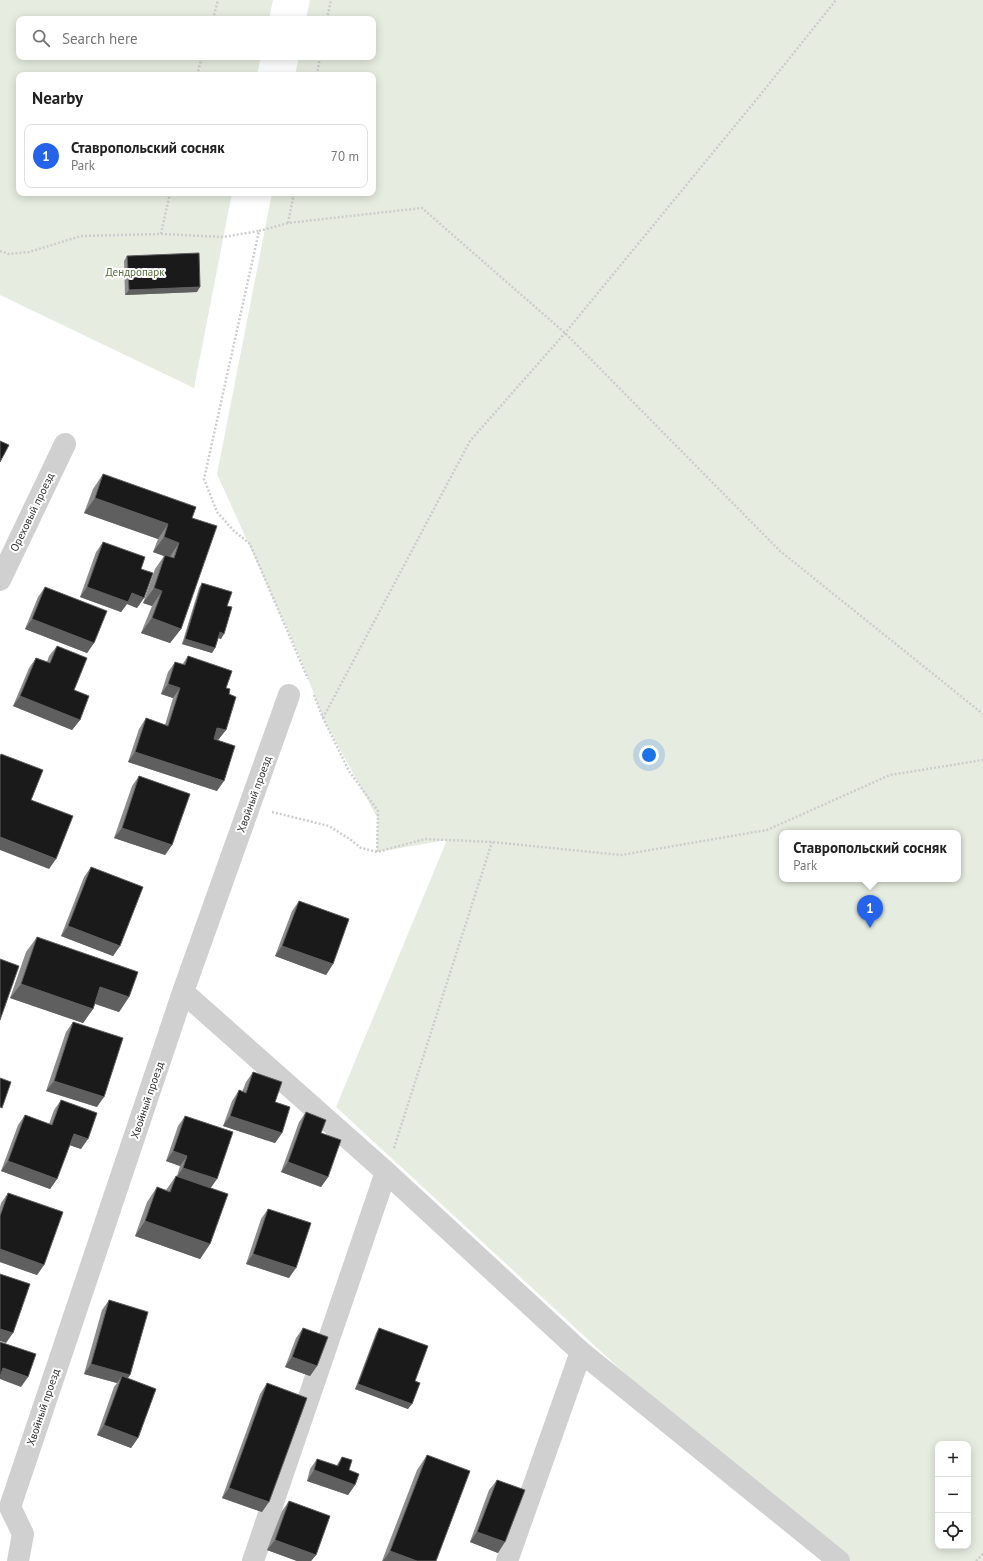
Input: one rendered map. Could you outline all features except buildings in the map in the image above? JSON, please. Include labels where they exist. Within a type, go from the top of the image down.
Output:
[{"type":"street","name":"Ореховый проезд","points":[[0,580],[65,444]]},
{"type":"street","name":"Хвойный проезд","points":[[5,1505],[183,992],[289,695]]},
{"type":"street","points":[[183,992],[386,1172],[581,1352],[839,1561]]},
{"type":"street","points":[[253,1561],[386,1172]]},
{"type":"street","points":[[507,1561],[581,1352]]},
{"type":"street","points":[[5,1505],[23,1534],[18,1561]]},
{"type":"path","points":[[214,16],[218,0]]},
{"type":"path","points":[[328,16],[331,0]]},
{"type":"path","points":[[323,718],[470,441],[565,333],[762,94],[836,0]]},
{"type":"path","points":[[198,72],[201,60]]},
{"type":"path","points":[[317,72],[319,60]]},
{"type":"path","points":[[161,234],[169,196]]},
{"type":"path","points":[[288,223],[293,196]]},
{"type":"path","points":[[0,251],[9,254],[29,252],[81,236],[161,234],[223,237],[259,231],[288,223],[422,208],[565,333],[780,550],[983,714]]},
{"type":"path","points":[[259,231],[204,479],[217,512],[234,531],[250,544],[309,682]]},
{"type":"path","points":[[312,689],[323,718],[350,771],[378,811],[377,852]]},
{"type":"path","points":[[248,809],[277,812],[329,826],[361,848],[377,852],[426,839],[492,842],[621,855],[767,830],[890,774],[983,760]]},
{"type":"path","points":[[386,1172],[492,842]]},
{"type":"path","points":[[976,1561],[983,1554]]},
{"type":"green space","name":"Дендропарк","points":[[0,0],[273,0],[270,16],[16,16],[16,60],[260,60],[258,72],[16,72],[16,196],[231,196],[194,388],[0,295]]},
{"type":"green space","points":[[310,0],[983,0],[983,1561],[828,1561],[336,1107],[447,840],[377,852],[378,819],[323,718],[301,660],[217,474],[271,196],[376,196],[376,72],[296,72],[298,60],[376,60],[376,16],[307,16]]},
{"type":"place","name":"Ставропольский сосняк","points":[[870,928]]}]
